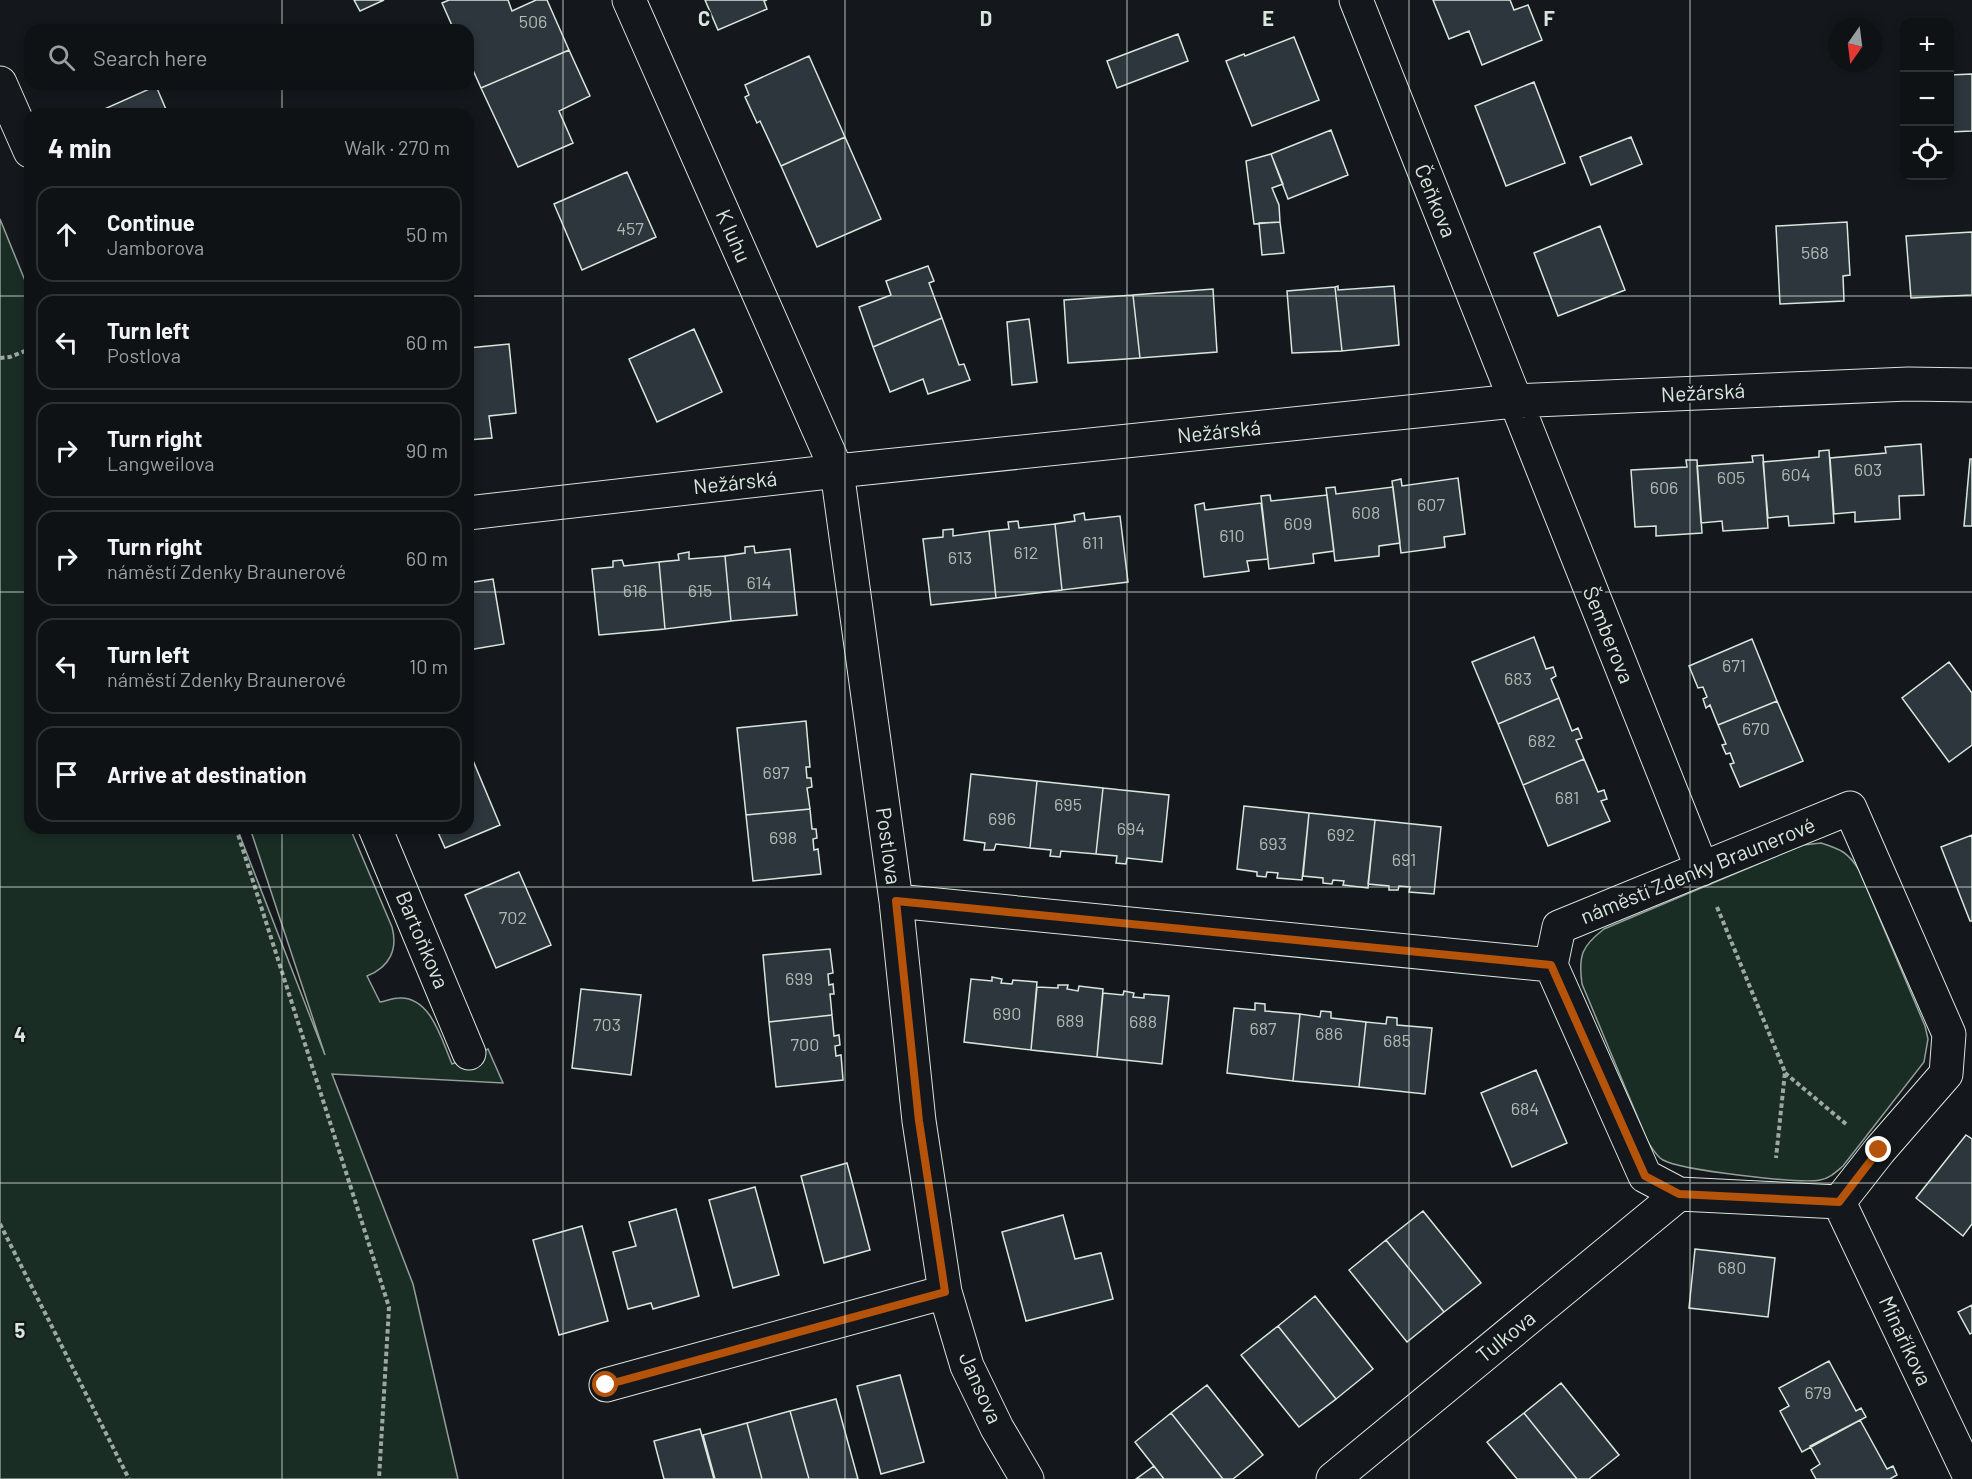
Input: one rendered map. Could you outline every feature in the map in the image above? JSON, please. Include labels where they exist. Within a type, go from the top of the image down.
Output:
[{"type":"street","name":"K luhu","points":[[629,0],[837,471]]},
{"type":"street","name":"Čeňkova","points":[[1356,0],[1514,401]]},
{"type":"street","points":[[0,83],[24,137]]},
{"type":"street","name":"Nežárská","points":[[474,512],[837,471],[1514,401],[1908,384],[1972,385]]},
{"type":"street","name":"Šemberova","points":[[1514,401],[1702,869]]},
{"type":"street","name":"Postlova","points":[[837,471],[896,901],[919,1121],[945,1292]]},
{"type":"street","name":"náměstí Zdenky Braunerové","points":[[1551,965],[1559,927],[1850,808],[1949,1034],[1959,1076],[1879,1150],[1839,1202]]},
{"type":"street","name":"Bartoňkova","points":[[378,834],[469,1053]]},
{"type":"street","points":[[896,901],[1551,965],[1645,1176],[1679,1194],[1839,1202]]},
{"type":"street","name":"Tulkova","points":[[1333,1479],[1679,1194]]},
{"type":"street","name":"Minaříkova","points":[[1839,1202],[1971,1479]]},
{"type":"street","points":[[606,1385],[945,1292]]},
{"type":"street","name":"Jansova","points":[[945,1292],[967,1366],[998,1428],[1028,1479]]},
{"type":"path","points":[[0,358],[24,351]]},
{"type":"path","points":[[238,834],[388,1307],[379,1479]]},
{"type":"path","points":[[1702,869],[1785,1072],[1879,1150]]},
{"type":"path","points":[[1772,1198],[1785,1072]]},
{"type":"path","points":[[0,1224],[129,1479]]},
{"type":"green space","points":[[0,219],[24,278],[24,834],[239,834],[325,1055],[252,834],[353,834],[394,935],[393,950],[387,962],[367,976],[380,1002],[399,998],[410,999],[419,1004],[434,1022],[452,1064],[488,1049],[503,1083],[332,1074],[413,1284],[458,1479],[0,1479]]},
{"type":"green space","points":[[1821,843],[1843,852],[1859,870],[1925,1026],[1928,1039],[1924,1062],[1843,1166],[1824,1179],[1808,1181],[1740,1175],[1692,1168],[1663,1160],[1648,1142],[1582,984],[1581,958],[1583,952],[1586,946],[1604,929],[1803,845]]},
{"type":"building","points":[[354,0],[384,0],[360,11]]},
{"type":"building","points":[[449,0],[508,0],[512,11],[536,0],[547,0],[569,50],[481,88],[474,72],[474,24],[451,24],[442,3]]},
{"type":"building","points":[[705,0],[767,0],[764,1],[767,9],[718,30]]},
{"type":"building","points":[[1433,0],[1510,0],[1514,10],[1528,5],[1542,40],[1482,65],[1469,31],[1449,39]]},
{"type":"building","points":[[1178,34],[1188,61],[1117,88],[1107,61]]},
{"type":"building","points":[[1294,37],[1319,100],[1252,126],[1226,61]]},
{"type":"building","points":[[569,50],[590,96],[559,111],[573,143],[518,167],[481,88]]},
{"type":"building","points":[[809,56],[845,137],[781,166],[760,121],[757,123],[745,97],[749,95],[745,85]]},
{"type":"building","points":[[1972,74],[1972,131],[1954,132],[1954,75]]},
{"type":"building","points":[[1534,82],[1565,163],[1506,186],[1475,106]]},
{"type":"building","points":[[147,90],[158,90],[165,108],[106,108]]},
{"type":"building","points":[[1331,130],[1348,175],[1288,199],[1271,154]]},
{"type":"building","points":[[845,137],[881,219],[817,247],[781,166]]},
{"type":"building","points":[[1631,137],[1642,164],[1591,185],[1580,157]]},
{"type":"building","points":[[1271,154],[1283,184],[1272,188],[1279,205],[1280,222],[1254,224],[1246,161]]},
{"type":"building","points":[[627,172],[656,237],[582,270],[554,204]]},
{"type":"building","points":[[1280,222],[1284,253],[1262,255],[1259,223]]},
{"type":"building","points":[[1847,222],[1850,275],[1843,276],[1844,301],[1780,304],[1776,226]]},
{"type":"building","points":[[1600,226],[1625,290],[1558,316],[1534,253]]},
{"type":"building","points":[[1972,232],[1972,295],[1911,298],[1906,236]]},
{"type":"building","points":[[928,266],[934,281],[929,283],[942,318],[873,347],[859,307],[891,295],[886,281]]},
{"type":"building","points":[[1338,286],[1338,290],[1394,286],[1399,345],[1342,351],[1335,287]]},
{"type":"building","points":[[1335,287],[1342,351],[1292,353],[1287,291]]},
{"type":"building","points":[[1213,289],[1217,352],[1140,358],[1133,295]]},
{"type":"building","points":[[1133,295],[1140,358],[1068,363],[1064,300]]},
{"type":"building","points":[[942,318],[959,365],[964,364],[970,380],[928,394],[923,379],[890,392],[873,347]]},
{"type":"building","points":[[1029,319],[1037,382],[1012,385],[1007,322]]},
{"type":"building","points":[[694,329],[722,392],[657,422],[629,359]]},
{"type":"building","points":[[509,344],[516,413],[489,416],[492,438],[474,440],[474,347]]},
{"type":"building","points":[[1921,444],[1924,495],[1899,496],[1900,519],[1855,522],[1855,512],[1834,514],[1830,458],[1886,453],[1885,447]]},
{"type":"building","points":[[1829,450],[1834,523],[1789,526],[1788,516],[1768,518],[1763,462],[1819,457],[1819,451]]},
{"type":"building","points":[[1763,455],[1768,528],[1723,531],[1722,521],[1701,523],[1697,466],[1753,462],[1752,456]]},
{"type":"building","points":[[1970,459],[1972,459],[1972,526],[1964,526]]},
{"type":"building","points":[[1686,460],[1697,460],[1702,533],[1656,536],[1656,526],[1635,527],[1631,470],[1687,467]]},
{"type":"building","points":[[1458,478],[1465,534],[1444,537],[1445,547],[1401,553],[1392,481],[1401,479],[1402,486]]},
{"type":"building","points":[[1335,487],[1336,494],[1393,487],[1400,543],[1379,546],[1379,556],[1335,561],[1326,488]]},
{"type":"building","points":[[1270,495],[1271,501],[1327,495],[1334,551],[1313,554],[1314,563],[1269,569],[1261,496]]},
{"type":"building","points":[[1204,503],[1205,510],[1261,503],[1268,559],[1247,561],[1249,571],[1204,577],[1195,505]]},
{"type":"building","points":[[1084,513],[1085,520],[1120,516],[1128,582],[1062,590],[1055,524],[1075,521],[1074,515]]},
{"type":"building","points":[[1018,521],[1019,528],[1055,524],[1062,590],[996,598],[989,531],[1009,529],[1008,522]]},
{"type":"building","points":[[953,529],[953,536],[989,531],[996,598],[931,605],[923,539],[943,537],[943,530]]},
{"type":"building","points":[[754,546],[755,553],[790,549],[797,615],[731,621],[725,556],[745,553],[745,547]]},
{"type":"building","points":[[689,552],[689,559],[725,556],[731,621],[665,629],[659,562],[679,560],[678,554]]},
{"type":"building","points":[[622,560],[624,566],[659,562],[665,629],[599,635],[592,569],[613,567],[613,561]]},
{"type":"building","points":[[493,579],[504,644],[474,649],[474,582]]},
{"type":"building","points":[[1534,637],[1546,669],[1553,667],[1556,676],[1551,679],[1559,698],[1498,724],[1472,662]]},
{"type":"building","points":[[1752,639],[1777,701],[1718,725],[1710,705],[1706,708],[1703,699],[1707,697],[1703,687],[1698,688],[1689,666]]},
{"type":"building","points":[[1949,662],[1972,693],[1972,745],[1949,762],[1902,698]]},
{"type":"building","points":[[1559,698],[1572,731],[1578,728],[1582,738],[1576,740],[1584,759],[1523,785],[1498,724]]},
{"type":"building","points":[[1777,701],[1803,761],[1740,787],[1730,764],[1734,763],[1730,753],[1726,754],[1722,745],[1726,744],[1718,725]]},
{"type":"building","points":[[806,721],[810,767],[806,767],[807,778],[811,778],[812,787],[807,788],[810,809],[746,815],[737,728]]},
{"type":"building","points":[[1584,759],[1598,792],[1604,790],[1607,799],[1601,801],[1610,821],[1548,846],[1523,785]]},
{"type":"building","points":[[474,763],[500,825],[445,848],[439,834],[474,834]]},
{"type":"building","points":[[971,774],[1037,781],[1030,848],[996,844],[994,850],[984,850],[985,843],[964,840]]},
{"type":"building","points":[[1037,781],[1103,788],[1096,854],[1061,851],[1060,857],[1050,856],[1051,850],[1030,848]]},
{"type":"building","points":[[1103,788],[1169,795],[1162,862],[1127,858],[1126,864],[1116,863],[1117,856],[1096,854]]},
{"type":"building","points":[[1244,806],[1309,813],[1302,880],[1277,878],[1278,873],[1267,872],[1266,877],[1257,876],[1257,872],[1237,869]]},
{"type":"building","points":[[810,809],[812,829],[816,829],[817,838],[813,839],[814,850],[818,849],[821,874],[753,881],[746,815]]},
{"type":"building","points":[[1309,813],[1375,820],[1368,888],[1343,885],[1344,881],[1333,880],[1332,884],[1323,883],[1323,878],[1303,876]]},
{"type":"building","points":[[1375,820],[1441,827],[1434,894],[1409,892],[1410,887],[1399,886],[1398,890],[1389,890],[1389,886],[1368,884]]},
{"type":"building","points":[[1972,835],[1972,921],[1970,921],[1941,847]]},
{"type":"building","points":[[519,872],[551,945],[496,968],[465,895]]},
{"type":"building","points":[[830,949],[833,973],[828,974],[829,985],[833,984],[834,994],[830,994],[832,1015],[769,1022],[763,955]]},
{"type":"building","points":[[992,977],[1002,979],[1001,983],[1012,984],[1013,980],[1037,982],[1031,1050],[964,1042],[971,979],[992,981]]},
{"type":"building","points":[[1058,985],[1068,985],[1067,989],[1078,991],[1079,986],[1103,989],[1097,1057],[1031,1050],[1037,987],[1058,988]]},
{"type":"building","points":[[581,989],[641,995],[631,1075],[572,1068]]},
{"type":"building","points":[[1124,991],[1134,993],[1133,997],[1144,998],[1144,994],[1169,996],[1162,1064],[1097,1057],[1103,993],[1123,995]]},
{"type":"building","points":[[1255,1003],[1265,1004],[1265,1011],[1300,1014],[1293,1081],[1227,1073],[1234,1008],[1255,1010]]},
{"type":"building","points":[[1321,1011],[1331,1012],[1331,1018],[1366,1022],[1359,1087],[1293,1081],[1300,1014],[1320,1017]]},
{"type":"building","points":[[832,1015],[834,1036],[839,1035],[840,1045],[835,1046],[836,1056],[841,1055],[843,1080],[776,1087],[769,1022]]},
{"type":"building","points":[[1387,1017],[1397,1018],[1397,1025],[1432,1028],[1425,1094],[1359,1087],[1366,1022],[1386,1024]]},
{"type":"building","points":[[1536,1070],[1567,1143],[1512,1167],[1481,1093]]},
{"type":"building","points":[[1966,1135],[1972,1139],[1972,1224],[1963,1236],[1916,1198]]},
{"type":"building","points":[[847,1163],[870,1250],[824,1263],[801,1176]]},
{"type":"building","points":[[755,1187],[779,1275],[733,1288],[709,1200]]},
{"type":"building","points":[[676,1209],[699,1296],[653,1309],[651,1303],[628,1309],[613,1252],[636,1246],[629,1222]]},
{"type":"building","points":[[1423,1211],[1481,1283],[1444,1312],[1386,1240]]},
{"type":"building","points":[[1063,1215],[1075,1259],[1101,1253],[1113,1299],[1026,1321],[1002,1232]]},
{"type":"building","points":[[582,1226],[608,1321],[559,1335],[533,1240]]},
{"type":"building","points":[[1386,1240],[1444,1312],[1407,1342],[1349,1270]]},
{"type":"building","points":[[1695,1249],[1775,1258],[1768,1317],[1689,1308]]},
{"type":"building","points":[[1315,1296],[1373,1369],[1336,1399],[1278,1326]]},
{"type":"building","points":[[1972,1305],[1972,1333],[1970,1334],[1958,1312]]},
{"type":"building","points":[[1278,1326],[1336,1399],[1299,1427],[1241,1355]]},
{"type":"building","points":[[1829,1361],[1856,1411],[1861,1408],[1866,1417],[1802,1452],[1780,1411],[1789,1406],[1779,1388]]},
{"type":"building","points":[[900,1375],[924,1462],[881,1474],[857,1386]]},
{"type":"building","points":[[1561,1383],[1619,1455],[1589,1479],[1577,1479],[1524,1413]]},
{"type":"building","points":[[1207,1385],[1263,1455],[1233,1479],[1223,1479],[1171,1413]]},
{"type":"building","points":[[836,1399],[858,1479],[809,1479],[790,1411]]},
{"type":"building","points":[[790,1411],[809,1479],[762,1479],[747,1423]]},
{"type":"building","points":[[1171,1413],[1223,1479],[1164,1479],[1135,1442]]},
{"type":"building","points":[[1524,1413],[1577,1479],[1517,1479],[1487,1442]]},
{"type":"building","points":[[1860,1420],[1887,1469],[1893,1466],[1897,1475],[1890,1479],[1816,1479],[1811,1470],[1820,1464],[1810,1446]]},
{"type":"building","points":[[747,1423],[762,1479],[715,1479],[703,1435]]},
{"type":"building","points":[[700,1429],[714,1479],[664,1479],[654,1441]]},
{"type":"building","points":[[1154,1466],[1164,1479],[1136,1479]]},
{"type":"route","points":[[606,1385],[945,1292],[919,1121],[896,901],[1551,965],[1645,1176],[1679,1194],[1839,1202],[1879,1150]]}]
